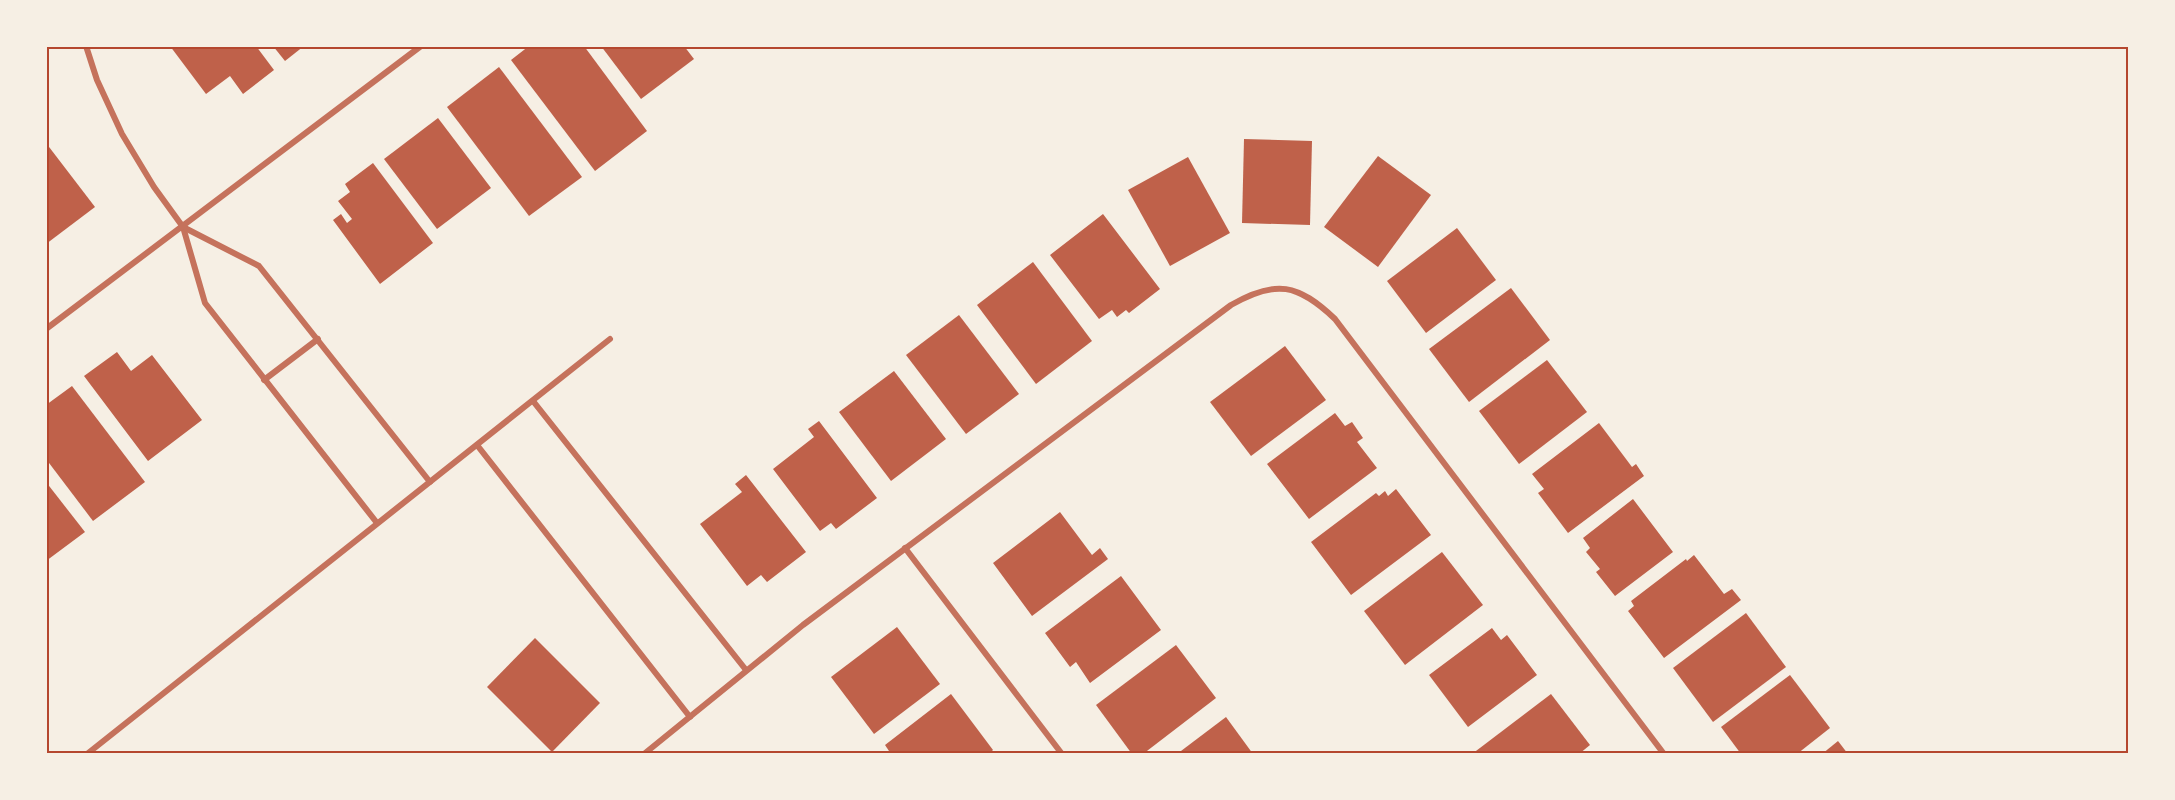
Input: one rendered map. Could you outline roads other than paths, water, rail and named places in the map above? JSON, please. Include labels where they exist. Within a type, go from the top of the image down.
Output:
[{"type":"street","points":[[86,46],[97,80],[122,134],[154,187],[183,226],[205,303],[377,523]]},
{"type":"street","points":[[46,329],[422,46]]},
{"type":"street","points":[[183,226],[259,266],[430,482]]},
{"type":"street","points":[[644,753],[746,670],[905,548],[1231,305],[1248,295],[1267,289],[1286,289],[1303,293],[1335,319],[1664,753]]},
{"type":"street","points":[[264,380],[318,339]]},
{"type":"street","points":[[87,753],[610,339]]},
{"type":"street","points":[[533,401],[746,670]]},
{"type":"street","points":[[477,445],[690,717]]},
{"type":"street","points":[[905,548],[1062,753]]}]
